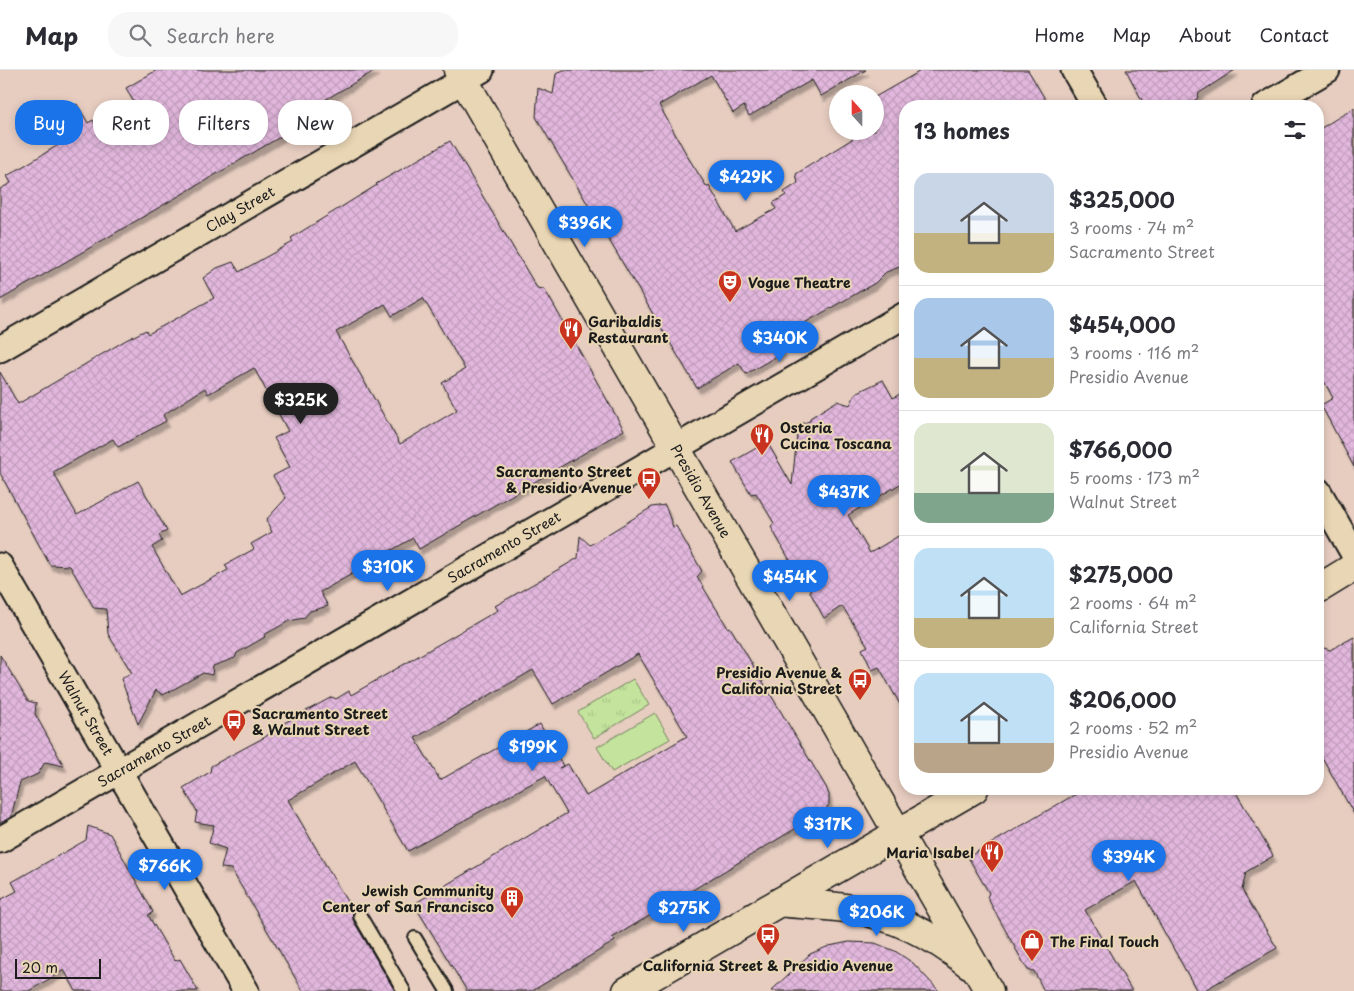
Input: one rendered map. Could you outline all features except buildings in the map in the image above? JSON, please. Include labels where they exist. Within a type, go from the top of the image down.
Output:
[{"type":"street","points":[[1074,70],[1092,100]]},
{"type":"street","points":[[1275,100],[1327,70]]},
{"type":"street","name":"Clay Street","points":[[0,349],[467,73]]},
{"type":"street","name":"Presidio Avenue","points":[[467,73],[676,447],[983,981]]},
{"type":"street","name":"Sacramento Street","points":[[0,840],[899,317]]},
{"type":"street","points":[[1324,502],[1354,554]]},
{"type":"street","name":"Walnut Street","points":[[0,566],[246,991]]},
{"type":"street","points":[[1324,585],[1354,567]]},
{"type":"street","points":[[626,991],[964,795]]},
{"type":"street","points":[[780,902],[852,908],[886,917],[935,940],[983,981]]},
{"type":"lane","points":[[360,916],[404,991]]},
{"type":"lane","points":[[415,938],[447,991]]},
{"type":"green space","points":[[633,679],[649,705],[594,738],[578,712]]},
{"type":"green space","points":[[655,713],[670,739],[612,772],[597,747]]},
{"type":"place","name":"Vogue Theatre","points":[[730,303]]},
{"type":"place","name":"Garibaldis Restaurant","points":[[571,350]]},
{"type":"place","name":"Osteria Cucina Toscana","points":[[762,456]]},
{"type":"place","name":"Sacramento Street & Presidio Avenue","points":[[649,500]]},
{"type":"place","name":"Presidio Avenue & California Street","points":[[860,701]]},
{"type":"place","name":"Sacramento Street & Walnut Street","points":[[234,742]]},
{"type":"place","name":"Maria Isabel","points":[[992,873]]},
{"type":"place","name":"Jewish Community Center of San Francisco","points":[[512,919]]},
{"type":"place","name":"California Street & Presidio Avenue","points":[[768,956]]},
{"type":"place","name":"The Final Touch","points":[[1032,962]]}]
